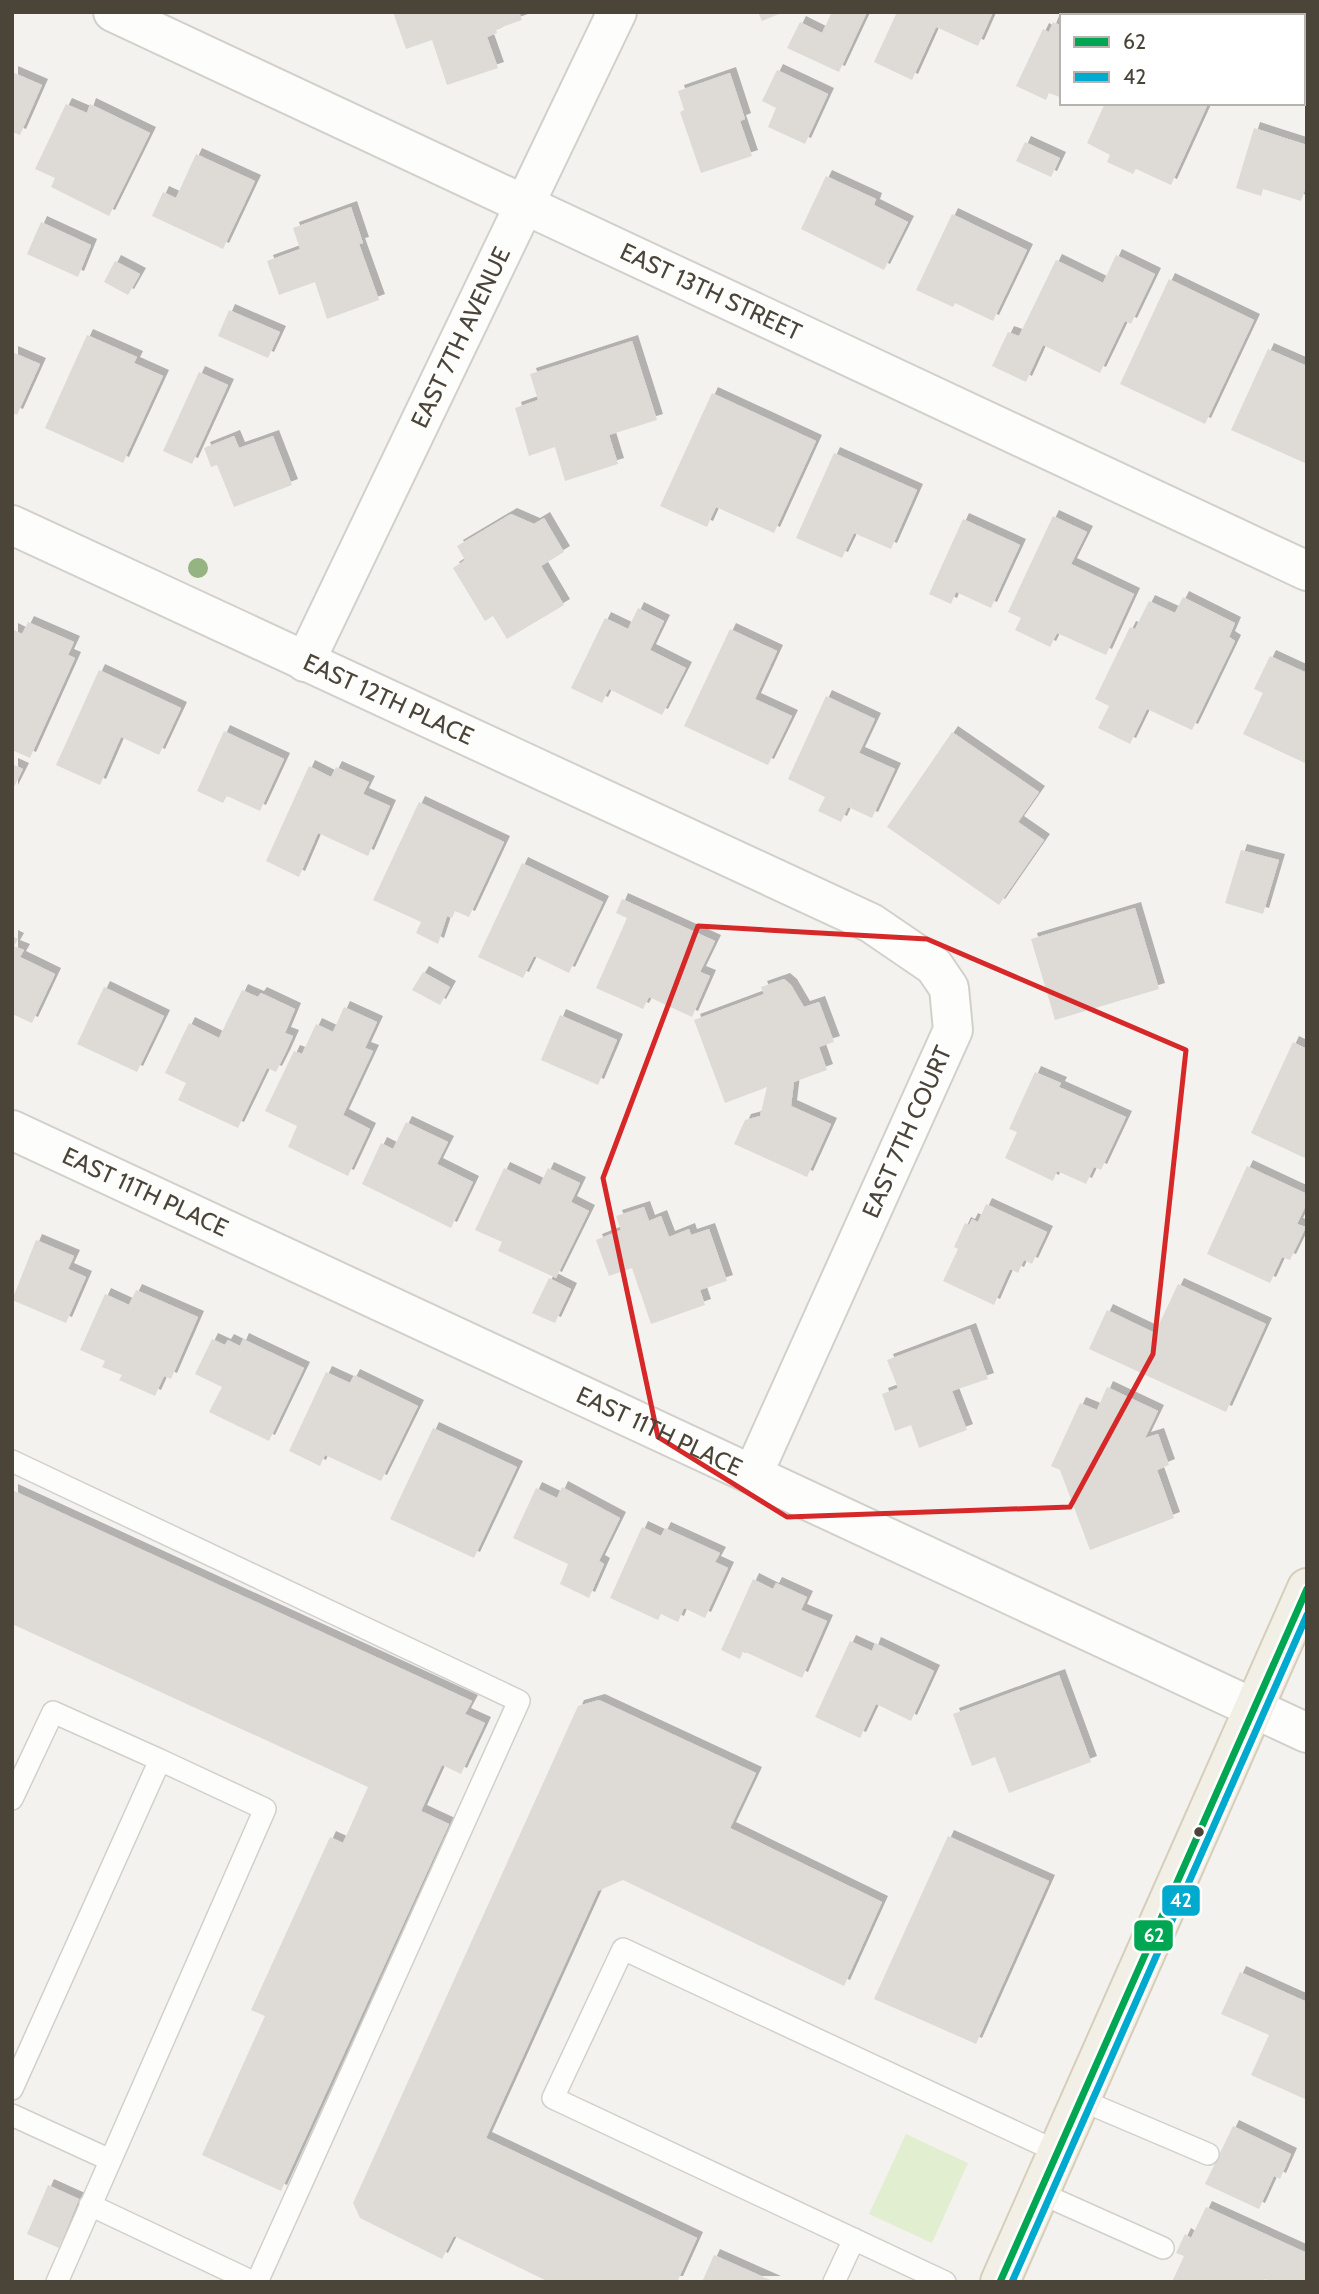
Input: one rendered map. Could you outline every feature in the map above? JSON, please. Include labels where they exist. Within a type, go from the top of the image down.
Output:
[{"type":"main road","points":[[1000,2282],[1307,1588]]},
{"type":"street","name":"EAST 13TH STREET","points":[[113,12],[1307,571]]},
{"type":"street","name":"EAST 7TH AVENUE","points":[[305,662],[617,12]]},
{"type":"street","name":"EAST 12TH PLACE","points":[[12,524],[765,874]]},
{"type":"street","name":"EAST 7TH COURT","points":[[753,1474],[953,1030],[949,988],[934,966],[871,923],[765,874]]},
{"type":"street","name":"EAST 11TH PLACE","points":[[12,1130],[1307,1732]]},
{"type":"lane","points":[[12,1461],[519,1701],[255,2282],[90,2205]]},
{"type":"lane","points":[[12,1799],[53,1712],[265,1809],[90,2205],[62,2280]]},
{"type":"lane","points":[[12,2090],[160,1760]]},
{"type":"lane","points":[[945,2282],[553,2098],[624,1949],[1058,2152]]},
{"type":"lane","points":[[1081,2100],[1208,2154]]},
{"type":"lane","points":[[12,2115],[110,2161]]},
{"type":"lane","points":[[1040,2193],[1163,2248]]},
{"type":"lane","points":[[834,2282],[854,2239]]},
{"type":"highlighted area","points":[[698,926],[927,939],[1186,1050],[1153,1354],[1070,1507],[787,1517],[658,1437],[603,1178]]},
{"type":"green space","points":[[906,2134],[968,2163],[932,2243],[869,2214]]},
{"type":"building","points":[[393,12],[519,12],[522,20],[496,29],[497,33],[487,37],[498,68],[447,85],[432,40],[406,49]]},
{"type":"building","points":[[758,12],[784,12],[762,21]]},
{"type":"building","points":[[832,12],[867,12],[839,72],[787,48],[800,22],[822,33]]},
{"type":"building","points":[[897,12],[993,12],[978,46],[936,27],[912,80],[874,62]]},
{"type":"building","points":[[1053,22],[1060,25],[1060,97],[1049,93],[1046,100],[1016,86],[1043,29],[1049,32]]},
{"type":"building","points":[[777,70],[828,94],[805,144],[768,127],[776,108],[762,101]]},
{"type":"building","points":[[12,72],[42,85],[20,135],[12,132]]},
{"type":"building","points":[[730,73],[745,119],[740,121],[752,156],[701,173],[680,112],[684,110],[678,91]]},
{"type":"building","points":[[66,104],[87,113],[90,104],[150,133],[109,216],[51,187],[55,178],[35,169]]},
{"type":"building","points":[[1104,105],[1207,106],[1171,185],[1136,169],[1133,174],[1107,162],[1110,155],[1087,143]]},
{"type":"building","points":[[1254,128],[1307,145],[1307,184],[1301,201],[1263,189],[1261,196],[1236,188]]},
{"type":"building","points":[[1025,142],[1060,158],[1051,177],[1016,161]]},
{"type":"building","points":[[196,154],[255,181],[223,249],[152,216],[163,192],[176,198]]},
{"type":"building","points":[[826,176],[876,199],[874,205],[908,222],[884,270],[801,229]]},
{"type":"building","points":[[351,207],[363,243],[359,244],[379,300],[327,319],[315,282],[279,295],[267,261],[300,249],[293,228]]},
{"type":"building","points":[[952,214],[1027,250],[993,321],[955,303],[953,307],[916,290]]},
{"type":"building","points":[[41,222],[91,245],[78,277],[27,254]]},
{"type":"building","points":[[1116,255],[1155,274],[1131,324],[1125,321],[1100,373],[1043,345],[1026,382],[992,366],[1008,332],[1019,336],[1056,260],[1103,283]]},
{"type":"building","points":[[115,261],[140,274],[128,295],[104,282]]},
{"type":"building","points":[[1169,279],[1254,320],[1205,424],[1120,384]]},
{"type":"building","points":[[229,310],[280,332],[268,358],[218,336]]},
{"type":"building","points":[[87,335],[137,357],[134,363],[163,376],[123,463],[45,428]]},
{"type":"building","points":[[632,341],[657,420],[609,435],[618,464],[565,481],[555,447],[529,456],[515,408],[538,400],[530,374]]},
{"type":"building","points":[[1268,349],[1307,366],[1307,464],[1231,430]]},
{"type":"building","points":[[12,352],[40,364],[17,415],[12,413]]},
{"type":"building","points":[[199,372],[228,385],[192,464],[163,451]]},
{"type":"building","points":[[712,393],[816,441],[774,533],[716,507],[707,527],[660,506]]},
{"type":"building","points":[[234,436],[239,448],[273,436],[292,485],[234,507],[217,465],[211,467],[204,448]]},
{"type":"building","points":[[834,453],[917,490],[891,549],[854,533],[842,558],[796,538]]},
{"type":"building","points":[[511,514],[534,524],[544,518],[564,552],[541,566],[564,605],[507,639],[493,616],[485,621],[453,568],[465,560],[457,546]]},
{"type":"building","points":[[1053,516],[1087,532],[1071,564],[1134,594],[1106,655],[1057,633],[1050,647],[1015,630],[1021,618],[1008,612]]},
{"type":"building","points":[[963,519],[1020,545],[991,608],[956,592],[951,604],[929,594]]},
{"type":"building","points":[[1183,597],[1235,623],[1229,637],[1235,641],[1192,730],[1147,709],[1130,744],[1098,728],[1109,706],[1095,699],[1130,627],[1135,629],[1149,601],[1175,613]]},
{"type":"building","points":[[638,608],[664,621],[650,650],[686,668],[662,715],[609,689],[602,703],[571,688],[605,618],[628,629]]},
{"type":"building","points":[[28,622],[74,642],[68,655],[75,658],[30,758],[12,750],[12,629],[22,634]]},
{"type":"building","points":[[730,629],[777,651],[755,699],[792,716],[768,765],[684,726]]},
{"type":"building","points":[[1270,656],[1307,673],[1307,764],[1243,734],[1263,693],[1254,689]]},
{"type":"building","points":[[99,670],[181,708],[159,755],[121,737],[100,785],[56,765]]},
{"type":"building","points":[[826,696],[875,719],[859,753],[895,769],[872,818],[848,807],[841,822],[818,811],[825,797],[788,779]]},
{"type":"building","points":[[224,731],[284,759],[260,811],[227,796],[223,803],[197,791]]},
{"type":"building","points":[[952,732],[1039,792],[1018,822],[1044,840],[999,905],[887,827]]},
{"type":"building","points":[[12,764],[23,769],[12,791]]},
{"type":"building","points":[[309,766],[331,777],[336,767],[369,782],[363,794],[390,806],[368,856],[318,833],[299,877],[266,861]]},
{"type":"building","points":[[419,802],[504,842],[469,917],[455,911],[452,918],[447,916],[438,944],[416,933],[421,922],[373,900]]},
{"type":"building","points":[[1241,850],[1279,860],[1263,914],[1225,903]]},
{"type":"building","points":[[522,863],[603,902],[569,973],[534,956],[523,978],[478,957]]},
{"type":"building","points":[[622,899],[715,941],[700,972],[710,976],[692,1017],[649,997],[643,1009],[596,988],[627,918],[616,913]]},
{"type":"building","points":[[1135,908],[1159,989],[1055,1020],[1031,939]]},
{"type":"building","points":[[12,936],[18,939],[14,946],[24,950],[20,957],[55,974],[32,1023],[12,1014]]},
{"type":"building","points":[[423,972],[450,987],[440,1005],[412,990]]},
{"type":"building","points":[[784,979],[791,985],[804,1007],[819,1002],[834,1042],[819,1047],[827,1070],[794,1082],[791,1106],[831,1124],[807,1177],[734,1144],[745,1120],[760,1116],[767,1087],[725,1103],[694,1020],[764,994],[761,987]]},
{"type":"building","points":[[104,987],[164,1016],[137,1072],[77,1044]]},
{"type":"building","points":[[242,990],[258,997],[261,993],[295,1009],[285,1033],[293,1036],[285,1054],[276,1072],[267,1068],[238,1128],[178,1100],[186,1083],[165,1073],[189,1023],[219,1038]]},
{"type":"building","points":[[344,1007],[377,1022],[365,1048],[373,1051],[343,1115],[370,1129],[348,1176],[288,1147],[297,1126],[265,1111],[294,1051],[302,1054],[316,1024],[333,1032]]},
{"type":"building","points":[[560,1015],[617,1040],[598,1085],[541,1060]]},
{"type":"building","points":[[1293,1042],[1307,1049],[1307,1159],[1251,1133]]},
{"type":"building","points":[[1035,1072],[1061,1083],[1059,1087],[1126,1117],[1101,1170],[1094,1167],[1086,1184],[1057,1171],[1053,1181],[1005,1158],[1017,1132],[1009,1129]]},
{"type":"building","points":[[406,1122],[448,1142],[437,1164],[473,1182],[451,1228],[362,1184],[381,1143],[393,1149]]},
{"type":"building","points":[[1247,1166],[1307,1194],[1307,1203],[1297,1224],[1306,1227],[1290,1260],[1282,1257],[1270,1283],[1207,1254]]},
{"type":"building","points":[[504,1168],[540,1185],[548,1168],[580,1183],[571,1202],[589,1211],[556,1278],[498,1251],[502,1242],[475,1230]]},
{"type":"building","points":[[986,1204],[1047,1232],[1032,1264],[1024,1260],[1018,1273],[1010,1269],[994,1305],[943,1281],[958,1249],[954,1247],[965,1223],[969,1225],[972,1219],[978,1222]]},
{"type":"building","points":[[644,1207],[649,1221],[661,1216],[669,1237],[689,1229],[691,1235],[709,1229],[727,1281],[700,1290],[705,1305],[651,1324],[632,1268],[609,1276],[596,1240],[621,1230],[616,1216]]},
{"type":"building","points":[[36,1240],[74,1256],[68,1269],[86,1277],[66,1323],[12,1300]]},
{"type":"building","points":[[549,1278],[571,1289],[555,1323],[532,1313]]},
{"type":"building","points":[[1178,1284],[1266,1324],[1226,1412],[1089,1349],[1107,1310],[1155,1333]]},
{"type":"building","points":[[136,1290],[198,1317],[171,1379],[164,1376],[155,1396],[119,1380],[122,1375],[102,1367],[105,1361],[80,1350],[105,1294],[129,1305]]},
{"type":"building","points":[[970,1329],[988,1379],[952,1391],[967,1430],[919,1448],[911,1425],[895,1431],[882,1394],[898,1388],[887,1360]]},
{"type":"building","points":[[212,1339],[225,1345],[228,1340],[240,1346],[243,1339],[304,1368],[269,1441],[209,1412],[222,1387],[195,1374]]},
{"type":"building","points":[[326,1372],[350,1383],[354,1375],[418,1406],[381,1481],[325,1455],[320,1466],[289,1451]]},
{"type":"building","points":[[1107,1387],[1158,1411],[1145,1438],[1158,1434],[1169,1465],[1157,1470],[1174,1518],[1090,1550],[1060,1470],[1051,1466],[1080,1403],[1097,1410]]},
{"type":"building","points":[[433,1428],[517,1467],[474,1558],[390,1519]]},
{"type":"building","points":[[562,1487],[620,1518],[599,1561],[604,1564],[589,1598],[560,1584],[568,1564],[513,1538],[536,1488],[557,1498]]},
{"type":"building","points":[[12,1490],[472,1701],[465,1714],[485,1723],[461,1774],[442,1765],[421,1811],[449,1824],[281,2191],[202,2155],[265,2016],[251,2010],[330,1837],[343,1843],[368,1787],[12,1624]]},
{"type":"building","points":[[642,1527],[661,1536],[665,1528],[720,1553],[715,1562],[728,1568],[705,1618],[684,1608],[678,1622],[661,1614],[658,1620],[610,1598]]},
{"type":"building","points":[[753,1579],[773,1589],[776,1583],[807,1597],[801,1610],[827,1621],[802,1678],[743,1651],[740,1659],[721,1650]]},
{"type":"building","points":[[850,1641],[872,1651],[875,1643],[934,1671],[911,1721],[876,1704],[860,1738],[815,1717]]},
{"type":"building","points":[[1059,1675],[1091,1762],[1009,1793],[995,1757],[972,1766],[953,1714]]},
{"type":"building","points":[[599,1700],[756,1773],[730,1828],[882,1902],[844,1986],[623,1880],[598,1891],[486,2138],[697,2238],[677,2282],[549,2282],[454,2236],[442,2259],[360,2218],[353,2203],[578,1706]]},
{"type":"building","points":[[948,1836],[1049,1881],[976,2044],[874,1999]]},
{"type":"building","points":[[1240,1972],[1307,2002],[1307,2100],[1251,2075],[1269,2035],[1221,2014]]},
{"type":"building","points":[[1233,2126],[1291,2154],[1280,2179],[1274,2176],[1259,2209],[1205,2184]]},
{"type":"building","points":[[48,2185],[79,2199],[59,2248],[27,2234]]},
{"type":"building","points":[[1206,2207],[1307,2253],[1307,2282],[1272,2282],[1265,2279],[1264,2282],[1172,2282],[1184,2256],[1176,2253],[1185,2234],[1191,2238]]},
{"type":"building","points":[[714,2255],[775,2282],[702,2282]]},
{"type":"transit line","name":"62","points":[[1000,2282],[1307,1589]]},
{"type":"transit line","name":"42","points":[[1012,2282],[1307,1615]]}]
